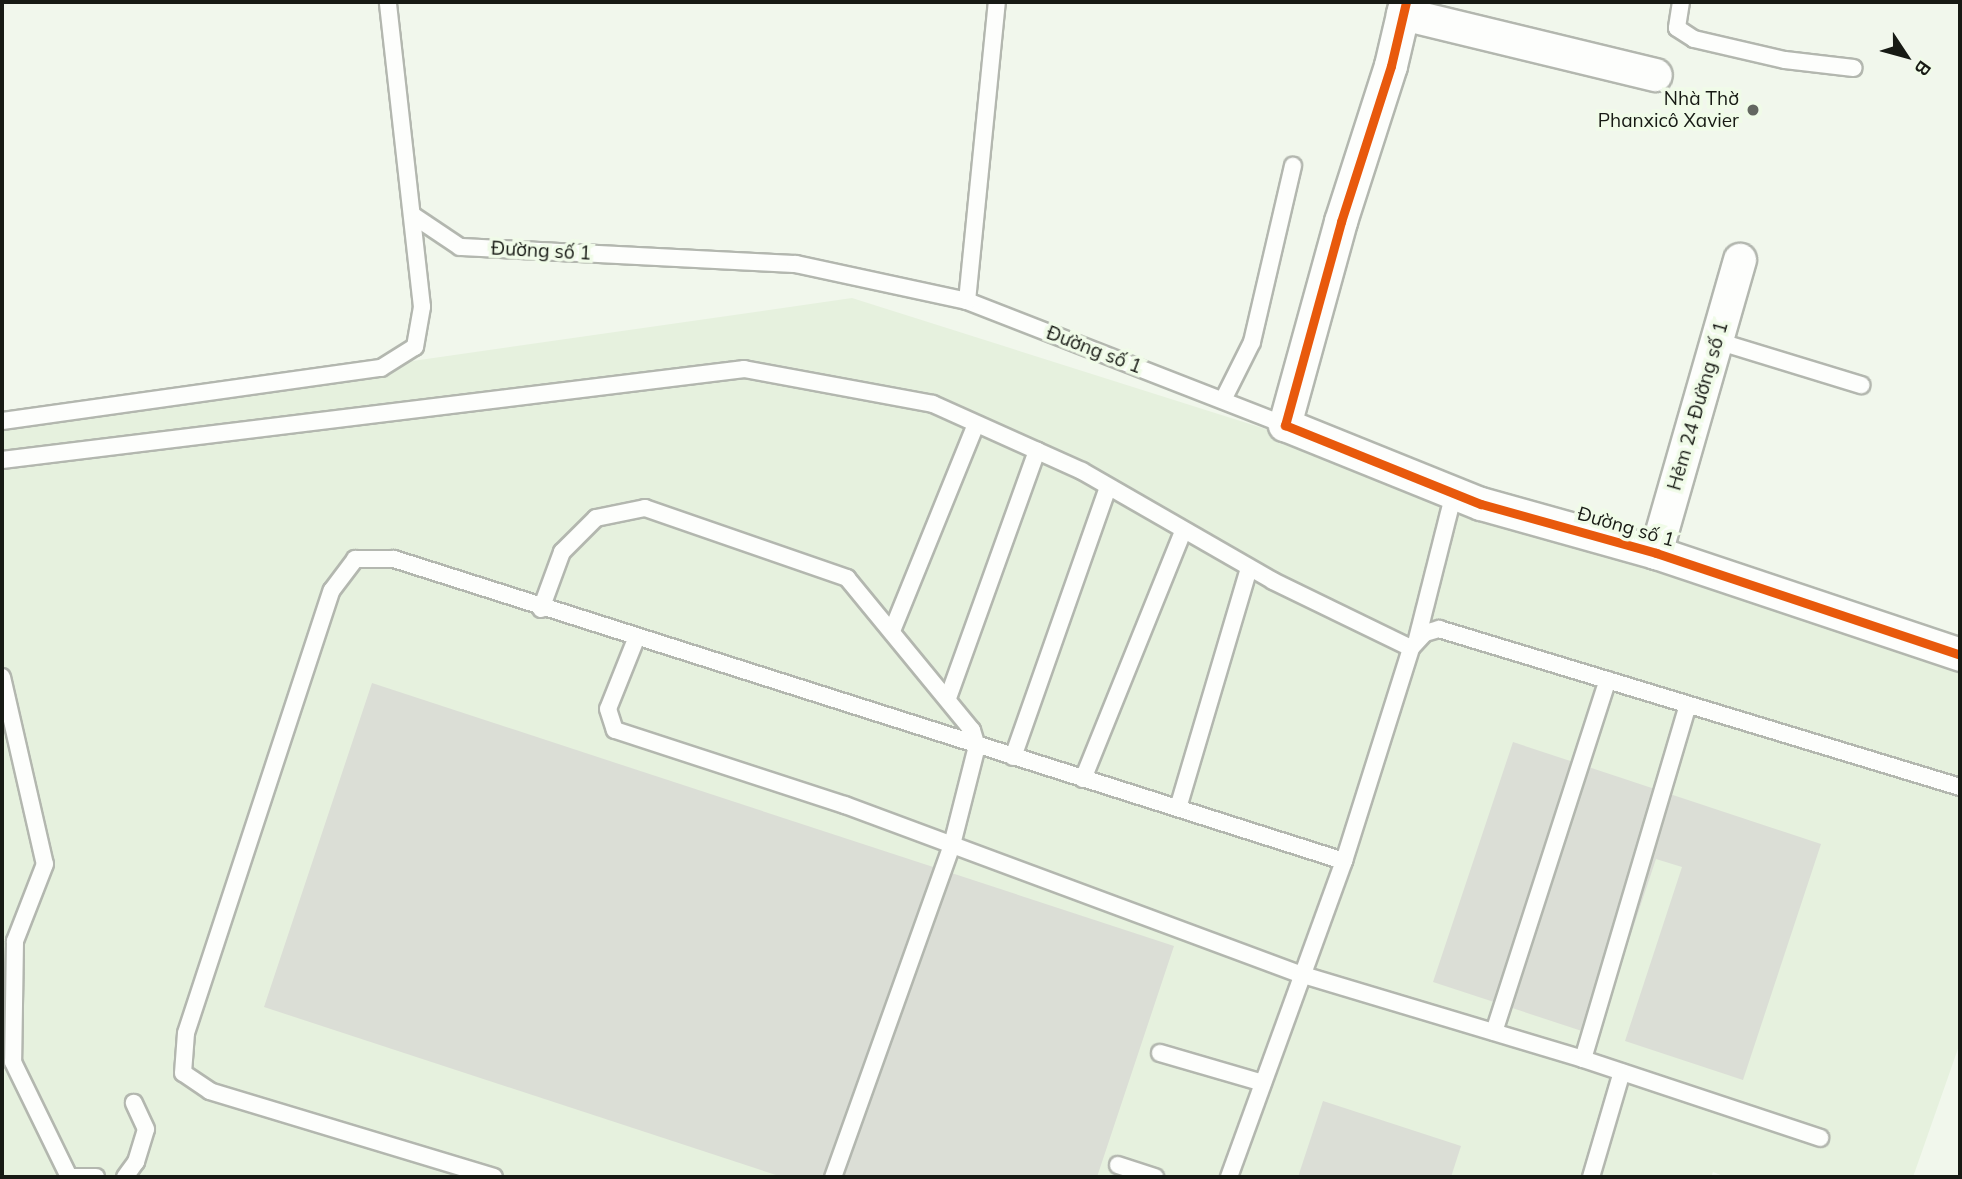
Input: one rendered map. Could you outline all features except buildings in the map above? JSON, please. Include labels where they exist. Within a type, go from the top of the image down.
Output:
[{"type":"street","points":[[1285,425],[1404,8],[1656,75]]},
{"type":"street","name":"Hẻm 24 Đường số 1","points":[[1656,552],[1740,260]]},
{"type":"street","name":"Đường số 1","points":[[1285,425],[1454,493],[1656,552],[1960,655]]},
{"type":"lane","points":[[2,421],[381,368],[415,348],[422,307],[414,216],[388,2]]},
{"type":"lane","points":[[967,302],[997,2]]},
{"type":"lane","points":[[1681,2],[1677,28],[1694,39],[1785,60],[1854,68]]},
{"type":"lane","points":[[1223,400],[1252,342],[1293,166]]},
{"type":"lane","name":"Đường số 1","points":[[414,216],[460,247],[796,264],[967,302],[1285,425]]},
{"type":"lane","points":[[1717,341],[1861,385]]},
{"type":"lane","points":[[2,460],[744,369],[933,404],[1108,486],[1249,568],[1414,643]]},
{"type":"lane","points":[[892,631],[976,424]]},
{"type":"lane","points":[[948,698],[1037,451]]},
{"type":"lane","points":[[1013,757],[1108,486]]},
{"type":"lane","points":[[1229,1177],[1344,861],[1414,643],[1454,493]]},
{"type":"lane","points":[[541,609],[562,552],[596,517],[645,508],[847,578],[972,730],[977,746],[951,845],[833,1177]]},
{"type":"lane","points":[[1083,779],[1183,531]]},
{"type":"lane","points":[[494,1177],[210,1091],[183,1073],[186,1033],[332,590],[355,559],[394,559],[541,609],[1344,861]]},
{"type":"lane","points":[[1178,808],[1249,568]]},
{"type":"lane","points":[[1414,643],[1439,629],[1960,787]]},
{"type":"lane","points":[[636,639],[608,709],[615,730],[951,845],[1303,975],[1583,1059],[1820,1138]]},
{"type":"lane","points":[[2,677],[45,864],[15,941],[13,1062],[69,1177],[96,1177]]},
{"type":"lane","points":[[1493,1032],[1608,680]]},
{"type":"lane","points":[[1583,1059],[1688,705]]},
{"type":"lane","points":[[1160,1053],[1263,1083]]},
{"type":"lane","points":[[1591,1177],[1622,1072]]},
{"type":"lane","points":[[125,1177],[136,1162],[146,1129],[134,1103]]},
{"type":"lane","points":[[1118,1165],[1155,1177]]},
{"type":"shaded area","points":[[852,298],[1960,649],[1960,1043],[1913,1177],[1726,1177],[1713,1172],[1711,1177],[2,1177],[2,420]]},
{"type":"cycle path","points":[[1406,2],[1391,66],[1341,222],[1285,425],[1481,504],[1656,553],[1960,655]]},
{"type":"place","name":"Nhà Thờ Phanxicô Xavier","points":[[1753,110]]}]
